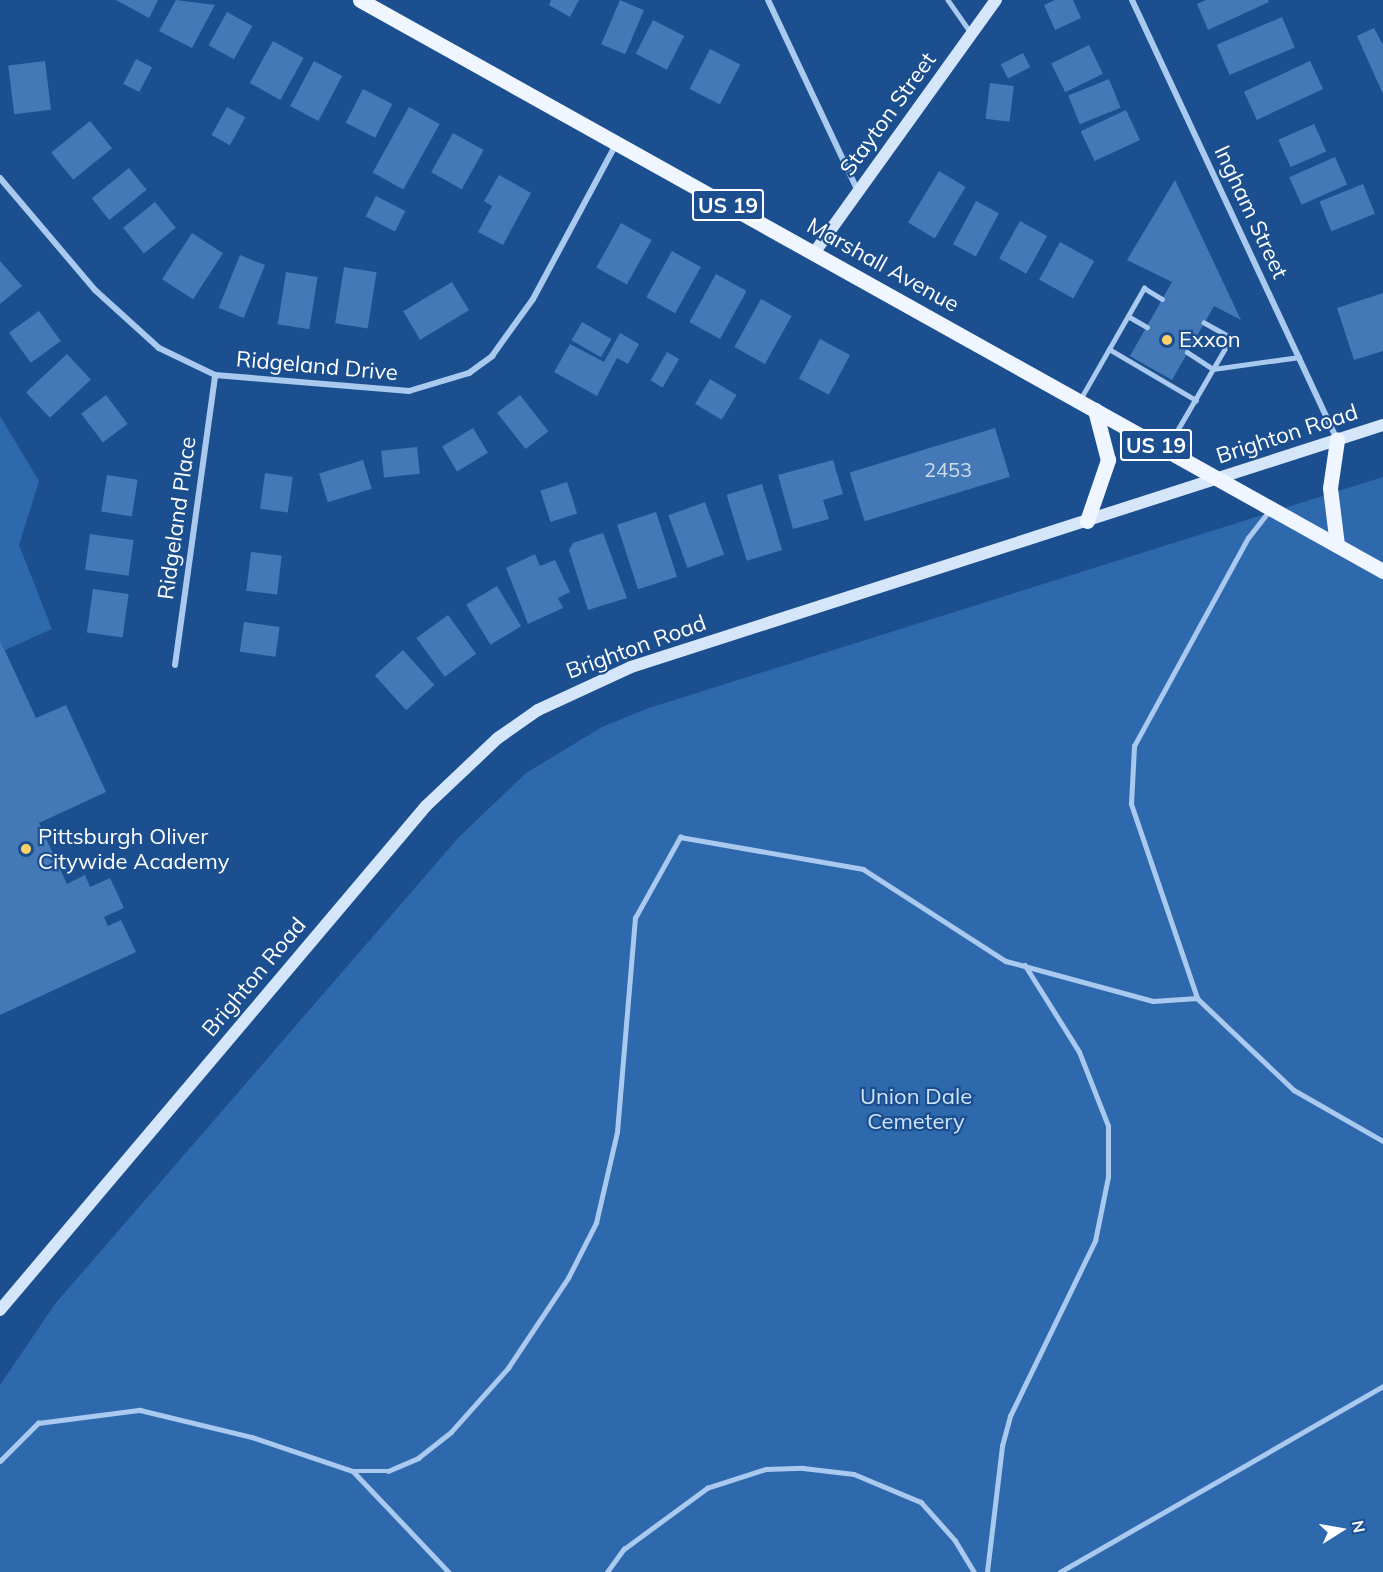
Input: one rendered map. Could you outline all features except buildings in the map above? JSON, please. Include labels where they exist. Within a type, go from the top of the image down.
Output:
[{"type":"main road","name":"Marshall Avenue","points":[[360,0],[1337,545],[1382,567]]},
{"type":"main road","points":[[1087,521],[1108,460],[1095,410]]},
{"type":"main road","points":[[1337,440],[1330,488],[1337,545]]},
{"type":"street","points":[[768,0],[858,192]]},
{"type":"street","name":"Stayton Street","points":[[813,253],[996,0]]},
{"type":"street","name":"Ingham Street","points":[[1132,0],[1337,440]]},
{"type":"street","name":"Ridgeland Drive","points":[[0,178],[95,290],[159,348],[215,375],[408,391],[469,373],[515,328],[616,143]]},
{"type":"street","name":"Ridgeland Place","points":[[175,665],[215,375]]},
{"type":"street","name":"Brighton Road","points":[[0,1310],[426,806],[498,738],[582,686],[631,667],[1383,425]]},
{"type":"lane","points":[[948,0],[972,33]]},
{"type":"lane","points":[[1080,400],[1144,288],[1162,299]]},
{"type":"lane","points":[[1128,316],[1147,327]]},
{"type":"lane","points":[[1166,450],[1232,338],[1204,323]]},
{"type":"lane","points":[[1108,349],[1196,400]]},
{"type":"lane","points":[[1187,352],[1214,369],[1299,357]]},
{"type":"lane","points":[[1271,508],[1248,538],[1134,746],[1131,804],[1197,998],[1294,1090],[1383,1141]]},
{"type":"lane","points":[[0,1461],[38,1423],[140,1410],[252,1437],[353,1471],[388,1471],[418,1458],[451,1432],[508,1368],[572,1269],[610,1177],[635,918],[680,837],[863,869],[1006,961],[1153,1001],[1197,998]]},
{"type":"lane","points":[[987,1572],[1002,1446],[1010,1416],[1095,1241],[1108,1178],[1108,1126],[1079,1052],[1025,966]]},
{"type":"lane","points":[[1060,1572],[1383,1386]]},
{"type":"lane","points":[[607,1572],[624,1549],[707,1488],[766,1469],[804,1468],[854,1474],[921,1502],[956,1540],[974,1572]]},
{"type":"lane","points":[[353,1471],[449,1572]]},
{"type":"green space","points":[[0,416],[39,481],[19,545],[52,629],[5,650],[0,640]]},
{"type":"green space","name":"Union Dale Cemetery","points":[[1383,477],[1383,1572],[0,1572],[0,1385],[55,1304],[459,837],[526,773],[602,727],[646,709]]},
{"type":"place","name":"Exxon","points":[[1167,340]]},
{"type":"place","name":"Pittsburgh Oliver Citywide Academy","points":[[26,849]]}]
